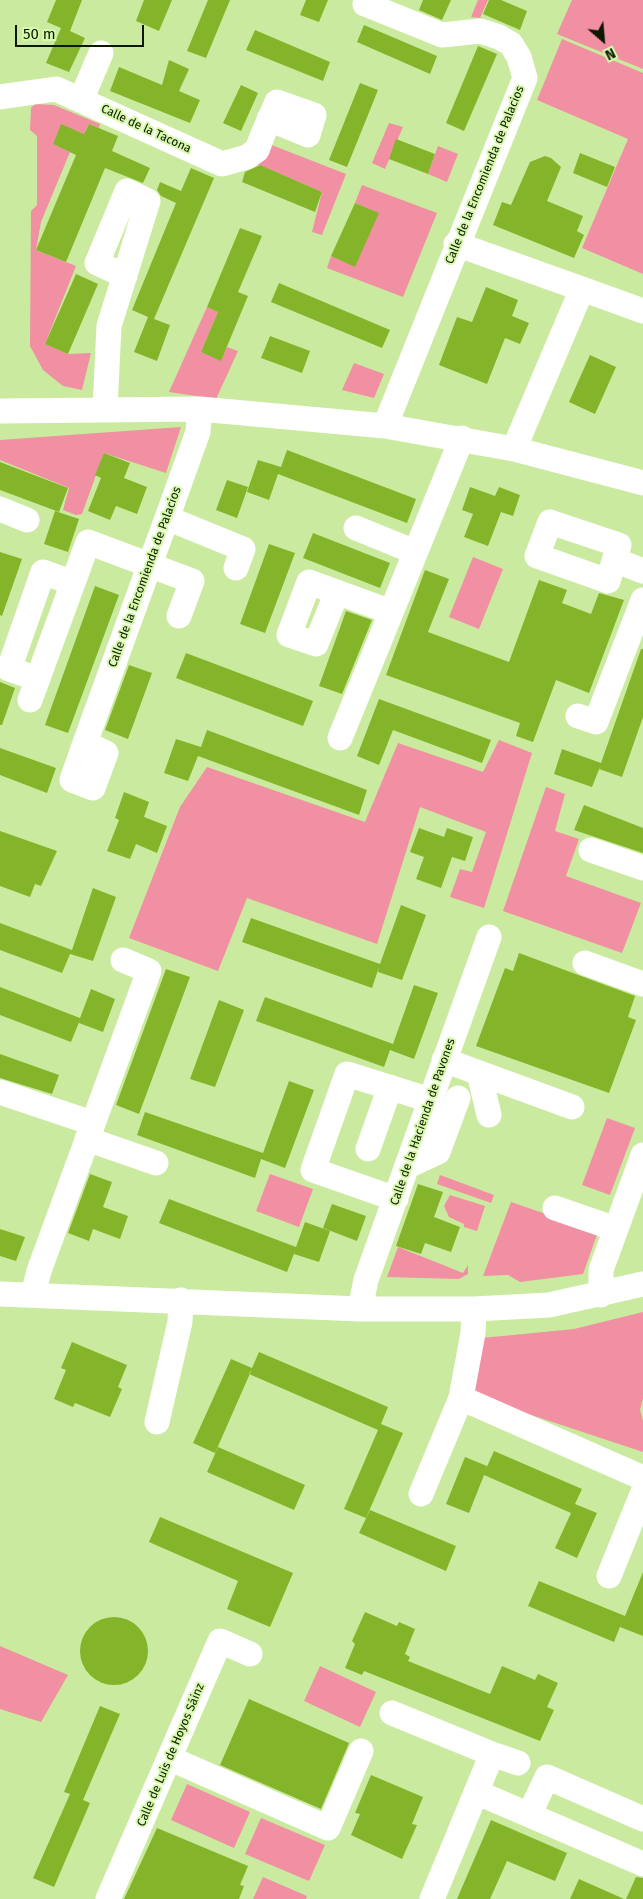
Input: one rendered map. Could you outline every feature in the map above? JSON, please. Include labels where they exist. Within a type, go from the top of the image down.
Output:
[{"type":"street","name":"Calle de la Encomienda de Palacios","points":[[367,0],[366,4],[442,35],[480,31],[499,37],[511,44],[519,57],[524,78],[520,94],[456,244],[385,426]]},
{"type":"street","points":[[81,100],[101,53]]},
{"type":"street","name":"Calle de la Tacona","points":[[0,97],[56,89],[222,164],[247,157],[257,150],[269,119]]},
{"type":"street","points":[[456,244],[643,311]]},
{"type":"street","points":[[105,409],[109,326],[124,276]]},
{"type":"street","points":[[514,449],[582,290]]},
{"type":"street","name":"Calle de la Encomienda de Palacios","points":[[85,743],[198,432],[200,410]]},
{"type":"street","points":[[0,411],[200,410],[385,426],[462,438],[514,449],[643,483]]},
{"type":"street","points":[[340,738],[462,438]]},
{"type":"street","points":[[0,509],[27,520]]},
{"type":"street","points":[[167,518],[243,549],[236,568]]},
{"type":"street","points":[[356,528],[415,552]]},
{"type":"street","points":[[34,690],[88,542],[192,581],[179,616]]},
{"type":"street","points":[[615,560],[643,571]]},
{"type":"street","points":[[337,592],[391,612]]},
{"type":"street","points":[[578,716],[596,722],[643,600]]},
{"type":"street","points":[[591,850],[643,868]]},
{"type":"street","name":"Calle de la Hacienda de Pavones","points":[[360,1309],[366,1280],[489,937]]},
{"type":"street","points":[[33,1295],[39,1271],[89,1131],[149,971],[123,960]]},
{"type":"street","points":[[585,963],[643,984]]},
{"type":"street","points":[[444,1060],[572,1107]]},
{"type":"street","points":[[479,1073],[489,1115]]},
{"type":"street","points":[[396,1200],[313,1170],[346,1074],[430,1100]]},
{"type":"street","points":[[368,1149],[390,1087]]},
{"type":"street","points":[[0,1092],[156,1163]]},
{"type":"street","points":[[408,1166],[438,1152],[458,1098]]},
{"type":"street","points":[[601,1295],[601,1270],[643,1155]]},
{"type":"street","points":[[554,1208],[616,1229]]},
{"type":"street","points":[[0,1294],[181,1300],[360,1309],[474,1309],[549,1305],[601,1295],[643,1284]]},
{"type":"street","points":[[157,1422],[180,1322],[181,1300]]},
{"type":"street","points":[[420,1494],[461,1398],[473,1333],[474,1309]]},
{"type":"street","points":[[461,1398],[643,1478]]},
{"type":"street","points":[[610,1576],[643,1492]]},
{"type":"street","name":"Calle de Luis de Hoyos Sáinz","points":[[108,1899],[220,1641],[250,1654]]},
{"type":"street","points":[[392,1713],[518,1763]]},
{"type":"street","points":[[169,1758],[328,1828],[361,1751]]},
{"type":"street","points":[[432,1899],[492,1754]]},
{"type":"street","points":[[529,1815],[547,1777],[643,1819]]},
{"type":"street","points":[[476,1792],[643,1864]]},
{"type":"shaded area","points":[[478,0],[488,0],[480,18],[471,17]]},
{"type":"shaded area","points":[[572,0],[643,0],[643,69],[557,34]]},
{"type":"shaded area","points":[[562,39],[643,73],[643,274],[582,248],[628,139],[537,100]]},
{"type":"shaded area","points":[[35,104],[54,105],[100,124],[99,128],[89,124],[84,134],[61,125],[53,144],[70,152],[41,222],[36,250],[76,266],[45,344],[68,354],[91,353],[82,390],[63,386],[43,370],[30,346],[31,211],[37,205],[37,136],[30,130],[31,108]]},
{"type":"shaded area","points":[[389,123],[403,127],[385,169],[372,163]]},
{"type":"shaded area","points":[[269,144],[346,174],[322,235],[312,232],[322,192],[257,164]]},
{"type":"shaded area","points":[[438,146],[458,154],[447,182],[428,174]]},
{"type":"shaded area","points":[[362,185],[437,213],[403,297],[327,268],[331,256],[355,266],[378,213],[355,203]]},
{"type":"shaded area","points":[[207,307],[218,312],[201,352],[221,360],[227,347],[238,351],[216,399],[169,392]]},
{"type":"shaded area","points":[[354,363],[384,374],[374,398],[342,390]]},
{"type":"shaded area","points":[[181,427],[166,473],[104,453],[82,514],[76,515],[63,510],[69,488],[0,460],[0,440]]},
{"type":"shaded area","points":[[473,557],[503,569],[479,629],[449,617]]},
{"type":"shaded area","points":[[499,740],[532,753],[484,908],[450,897],[460,869],[472,872],[486,832],[420,807],[377,944],[247,898],[218,971],[129,938],[180,807],[207,767],[365,822],[398,743],[483,772]]},
{"type":"shaded area","points":[[546,787],[565,794],[555,831],[579,839],[566,876],[641,903],[622,953],[503,911]]},
{"type":"shaded area","points":[[607,1118],[635,1128],[610,1195],[582,1185]]},
{"type":"shaded area","points":[[270,1174],[313,1189],[299,1227],[256,1211]]},
{"type":"shaded area","points":[[440,1175],[494,1195],[491,1203],[437,1184]]},
{"type":"shaded area","points":[[450,1195],[485,1206],[477,1231],[464,1227],[464,1224],[449,1217],[444,1206]]},
{"type":"shaded area","points":[[511,1202],[598,1232],[583,1274],[520,1282],[508,1275],[483,1276]]},
{"type":"shaded area","points":[[398,1247],[463,1273],[468,1265],[468,1274],[459,1279],[387,1277]]},
{"type":"shaded area","points":[[643,1312],[643,1398],[640,1410],[643,1421],[643,1452],[477,1397],[470,1385],[482,1338],[574,1329]]},
{"type":"shaded area","points":[[0,1646],[68,1675],[41,1722],[0,1709]]},
{"type":"shaded area","points":[[320,1666],[376,1692],[360,1727],[304,1701]]},
{"type":"shaded area","points":[[187,1784],[250,1812],[234,1848],[171,1820]]},
{"type":"shaded area","points":[[261,1818],[325,1845],[309,1881],[245,1854]]},
{"type":"shaded area","points":[[263,1877],[307,1896],[306,1899],[253,1899]]},
{"type":"building","points":[[56,0],[82,0],[70,31],[85,38],[69,72],[46,63],[61,28],[47,22]]},
{"type":"building","points":[[144,0],[172,0],[159,31],[136,21]]},
{"type":"building","points":[[208,0],[230,0],[206,58],[187,51]]},
{"type":"building","points":[[306,0],[328,0],[319,22],[300,15]]},
{"type":"building","points":[[423,0],[451,0],[442,20],[419,10]]},
{"type":"building","points":[[489,0],[501,0],[527,11],[520,30],[483,14]]},
{"type":"building","points":[[364,25],[437,56],[430,74],[357,42]]},
{"type":"building","points":[[255,30],[330,62],[323,81],[246,50]]},
{"type":"building","points":[[478,46],[497,54],[464,131],[446,123]]},
{"type":"building","points":[[169,60],[189,69],[179,91],[200,100],[190,123],[110,91],[119,67],[162,85]]},
{"type":"building","points":[[360,83],[378,90],[347,167],[329,160]]},
{"type":"building","points":[[241,85],[258,93],[241,131],[223,123]]},
{"type":"building","points":[[61,124],[84,134],[89,124],[118,136],[112,151],[150,168],[143,183],[105,168],[66,262],[36,250],[76,155],[53,144]]},
{"type":"building","points":[[396,139],[435,154],[428,174],[389,159]]},
{"type":"building","points":[[580,153],[615,167],[607,187],[573,173]]},
{"type":"building","points":[[545,156],[551,158],[561,167],[547,201],[583,216],[577,231],[584,235],[574,258],[493,225],[502,202],[511,205],[530,162]]},
{"type":"building","points":[[260,165],[322,192],[315,212],[242,182],[245,172]]},
{"type":"building","points":[[191,168],[214,178],[154,319],[170,325],[157,361],[134,352],[148,317],[132,310],[176,203],[161,196],[157,190],[160,182],[181,191]]},
{"type":"building","points":[[355,203],[379,213],[355,267],[331,256]]},
{"type":"building","points":[[240,228],[262,236],[238,292],[248,296],[221,361],[201,352],[218,312],[207,307]]},
{"type":"building","points":[[76,274],[98,284],[68,354],[45,344]]},
{"type":"building","points":[[279,283],[390,330],[382,348],[271,302]]},
{"type":"building","points":[[486,287],[518,300],[512,316],[529,323],[520,344],[505,338],[487,384],[439,365],[457,317],[472,322]]},
{"type":"building","points":[[270,336],[310,351],[302,373],[261,358]]},
{"type":"building","points":[[590,355],[616,367],[595,414],[569,402]]},
{"type":"building","points":[[287,450],[416,499],[407,523],[278,474],[269,500],[247,492],[258,460],[281,467]]},
{"type":"building","points":[[104,453],[130,463],[124,478],[147,487],[137,514],[116,506],[110,520],[88,511],[101,478],[95,475]]},
{"type":"building","points":[[0,462],[68,488],[59,512],[0,490]]},
{"type":"building","points":[[227,480],[248,487],[237,518],[216,510]]},
{"type":"building","points":[[470,487],[495,496],[499,487],[520,495],[513,516],[501,512],[488,546],[464,537],[473,514],[462,510]]},
{"type":"building","points":[[55,511],[79,519],[68,552],[44,544]]},
{"type":"building","points":[[313,533],[390,563],[380,588],[303,558]]},
{"type":"building","points":[[269,544],[295,553],[265,633],[240,624]]},
{"type":"building","points":[[0,552],[22,559],[2,616],[0,615]]},
{"type":"building","points":[[425,570],[449,579],[428,632],[509,662],[539,580],[567,590],[562,603],[591,614],[599,593],[624,600],[589,693],[556,680],[533,742],[516,736],[520,723],[386,675]]},
{"type":"building","points":[[95,586],[119,595],[68,733],[45,725]]},
{"type":"building","points":[[346,611],[372,620],[342,694],[319,686]]},
{"type":"building","points":[[641,649],[643,649],[643,717],[622,777],[599,769],[592,787],[554,774],[562,749],[601,763]]},
{"type":"building","points":[[186,653],[313,701],[303,726],[176,678]]},
{"type":"building","points":[[129,665],[152,673],[128,739],[105,730]]},
{"type":"building","points":[[0,682],[15,688],[2,725],[0,725]]},
{"type":"building","points":[[379,699],[491,740],[482,763],[393,730],[379,765],[357,756]]},
{"type":"building","points":[[207,730],[367,790],[359,815],[198,756],[188,781],[164,773],[176,739],[201,747]]},
{"type":"building","points":[[0,748],[56,768],[47,793],[0,775]]},
{"type":"building","points":[[124,792],[149,802],[144,817],[167,826],[157,853],[136,844],[130,859],[107,851],[119,820],[115,818]]},
{"type":"building","points":[[584,805],[643,828],[643,853],[574,830]]},
{"type":"building","points":[[419,828],[444,837],[447,828],[473,837],[465,861],[452,857],[441,888],[416,879],[424,857],[410,852]]},
{"type":"building","points":[[0,831],[57,851],[41,886],[35,884],[30,897],[0,886]]},
{"type":"building","points":[[93,888],[116,897],[93,961],[70,954],[62,973],[0,950],[0,923],[72,950]]},
{"type":"building","points":[[401,905],[426,915],[402,980],[378,972],[379,967],[372,988],[242,942],[251,918],[380,964]]},
{"type":"building","points":[[519,953],[635,996],[628,1017],[636,1020],[609,1093],[476,1046],[505,968],[513,971]]},
{"type":"building","points":[[166,969],[190,977],[139,1114],[116,1105]]},
{"type":"building","points":[[414,985],[438,993],[414,1059],[390,1050],[384,1067],[256,1021],[265,997],[393,1044]]},
{"type":"building","points":[[0,987],[80,1018],[91,989],[115,999],[103,1032],[79,1023],[80,1020],[71,1042],[0,1015]]},
{"type":"building","points":[[219,1000],[244,1010],[215,1087],[190,1079]]},
{"type":"building","points":[[0,1054],[59,1075],[52,1094],[0,1078]]},
{"type":"building","points":[[289,1081],[314,1090],[285,1168],[261,1159],[255,1178],[137,1135],[145,1112],[263,1153]]},
{"type":"building","points":[[90,1174],[112,1182],[103,1207],[128,1216],[120,1239],[93,1229],[89,1241],[68,1233]]},
{"type":"building","points":[[418,1184],[443,1192],[434,1217],[460,1227],[451,1252],[425,1243],[421,1254],[396,1246]]},
{"type":"building","points":[[169,1199],[296,1247],[305,1222],[330,1231],[319,1262],[294,1254],[295,1251],[287,1272],[159,1223]]},
{"type":"building","points":[[332,1204],[366,1216],[357,1241],[323,1228]]},
{"type":"building","points":[[0,1229],[25,1237],[16,1261],[0,1256]]},
{"type":"building","points":[[72,1342],[127,1365],[118,1387],[122,1389],[110,1417],[75,1403],[73,1407],[54,1399],[66,1370],[61,1368]]},
{"type":"building","points":[[259,1352],[388,1407],[381,1424],[403,1433],[366,1518],[344,1509],[378,1430],[250,1374],[215,1453],[193,1443],[231,1359],[252,1368]]},
{"type":"building","points":[[218,1447],[305,1485],[294,1510],[207,1472]]},
{"type":"building","points":[[494,1451],[582,1489],[575,1504],[597,1513],[577,1558],[555,1548],[571,1513],[484,1475],[469,1513],[446,1504],[465,1457],[487,1466],[485,1471]]},
{"type":"building","points":[[370,1510],[456,1546],[446,1571],[359,1533]]},
{"type":"building","points":[[160,1517],[293,1573],[270,1627],[227,1609],[238,1581],[149,1542]]},
{"type":"building","points":[[643,1572],[643,1636],[620,1627],[623,1619],[614,1642],[528,1606],[539,1581],[625,1616]]},
{"type":"building","points":[[365,1612],[397,1626],[399,1622],[415,1629],[405,1654],[410,1657],[408,1661],[490,1694],[502,1666],[535,1680],[538,1674],[558,1683],[547,1707],[554,1710],[540,1741],[364,1671],[362,1675],[345,1668],[355,1644],[352,1641]]},
{"type":"building","points":[[114,1617],[127,1620],[138,1627],[145,1638],[148,1651],[145,1664],[138,1675],[127,1682],[114,1685],[101,1682],[90,1675],[83,1664],[80,1651],[83,1638],[90,1627],[101,1620]]},
{"type":"building","points":[[249,1699],[349,1743],[321,1809],[220,1765]]},
{"type":"building","points":[[100,1706],[120,1714],[83,1800],[90,1803],[54,1887],[33,1878],[70,1794],[64,1792]]},
{"type":"building","points":[[371,1775],[423,1797],[412,1824],[417,1825],[402,1859],[351,1835],[360,1814],[355,1813]]},
{"type":"building","points":[[491,1820],[567,1853],[555,1881],[507,1861],[490,1899],[457,1899]]},
{"type":"building","points":[[157,1828],[248,1866],[240,1885],[244,1886],[239,1899],[124,1899]]},
{"type":"building","points":[[636,1877],[643,1878],[643,1899],[626,1899]]},
{"type":"building","points":[[579,1879],[624,1899],[570,1899]]}]
